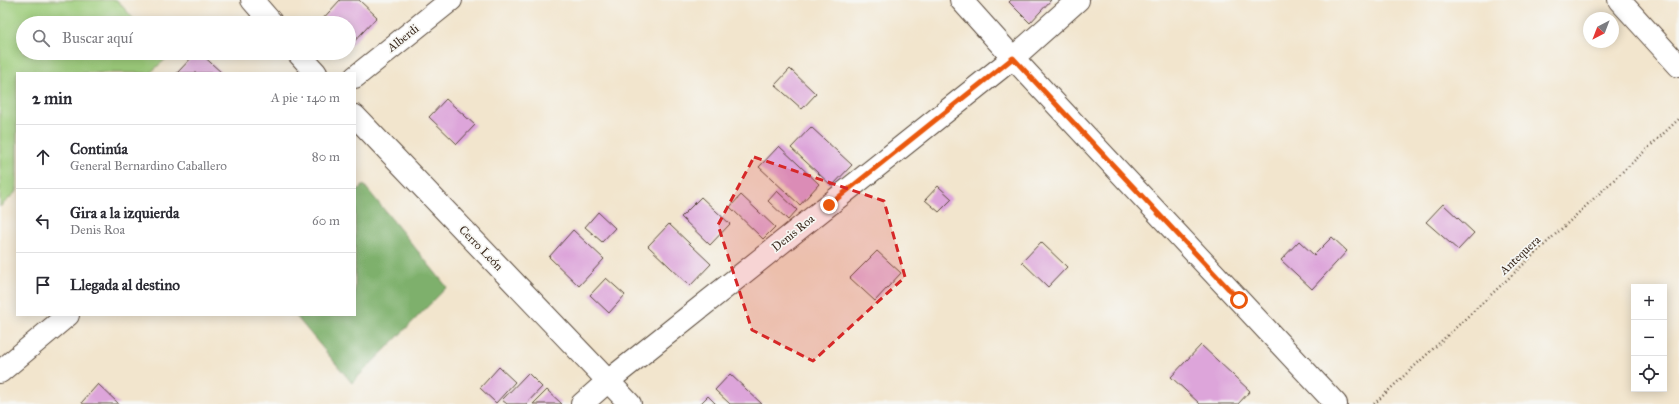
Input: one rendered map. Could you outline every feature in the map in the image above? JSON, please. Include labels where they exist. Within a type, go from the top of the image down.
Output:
[{"type":"street","points":[[252,0],[266,16]]},
{"type":"street","name":"Alberdi","points":[[356,76],[451,0]]},
{"type":"street","points":[[961,0],[1013,58],[1336,404]]},
{"type":"street","name":"Denis Roa","points":[[582,404],[608,381],[1013,58],[1078,0]]},
{"type":"street","points":[[1619,0],[1679,66]]},
{"type":"street","points":[[304,60],[315,72]]},
{"type":"street","name":"Cerro León","points":[[356,117],[630,404]]},
{"type":"street","points":[[0,372],[67,316]]},
{"type":"path","name":"Antequera","points":[[1374,404],[1679,119]]},
{"type":"highlighted area","points":[[754,157],[884,201],[905,277],[813,361],[752,330],[718,225]]},
{"type":"green space","points":[[0,0],[117,0],[131,16],[16,16],[16,60],[165,60],[151,72],[16,72],[16,192],[0,207]]},
{"type":"green space","points":[[364,185],[447,287],[352,383],[296,316],[356,316],[356,191]]},
{"type":"building","points":[[340,0],[359,0],[377,17],[356,40],[356,16],[325,16]]},
{"type":"building","points":[[1011,0],[1051,0],[1030,23],[1009,2]]},
{"type":"building","points":[[189,60],[208,60],[221,72],[178,72]]},
{"type":"building","points":[[790,69],[816,94],[802,109],[775,85]]},
{"type":"building","points":[[446,99],[475,125],[457,144],[429,117]]},
{"type":"building","points":[[811,127],[852,165],[832,186],[791,148]]},
{"type":"building","points":[[779,146],[819,184],[800,205],[759,167]]},
{"type":"building","points":[[938,186],[952,199],[939,212],[925,200]]},
{"type":"building","points":[[777,191],[797,210],[788,220],[768,201]]},
{"type":"building","points":[[741,195],[775,227],[763,239],[730,207]]},
{"type":"building","points":[[701,197],[730,224],[710,245],[681,217]]},
{"type":"building","points":[[1443,204],[1474,233],[1458,250],[1426,222]]},
{"type":"building","points":[[598,212],[615,228],[602,242],[585,227]]},
{"type":"building","points":[[669,224],[711,264],[690,286],[648,246]]},
{"type":"building","points":[[573,230],[604,259],[579,286],[549,257]]},
{"type":"building","points":[[1332,237],[1347,251],[1312,289],[1281,260],[1299,241],[1314,255]]},
{"type":"building","points":[[1041,242],[1067,267],[1048,287],[1022,262]]},
{"type":"building","points":[[877,251],[901,273],[875,301],[850,278]]},
{"type":"building","points":[[606,278],[625,295],[609,313],[590,295]]},
{"type":"building","points":[[1201,345],[1250,391],[1238,404],[1200,404],[1171,377]]},
{"type":"building","points":[[499,367],[515,382],[496,403],[480,388]]},
{"type":"building","points":[[528,373],[542,387],[526,404],[507,404],[502,400]]},
{"type":"building","points":[[730,374],[762,404],[730,404],[715,390]]},
{"type":"building","points":[[98,384],[119,404],[83,404],[82,402]]},
{"type":"building","points":[[547,390],[562,404],[533,404]]},
{"type":"building","points":[[708,396],[716,404],[700,404]]},
{"type":"route","points":[[829,205],[1013,58],[1239,300]]}]
